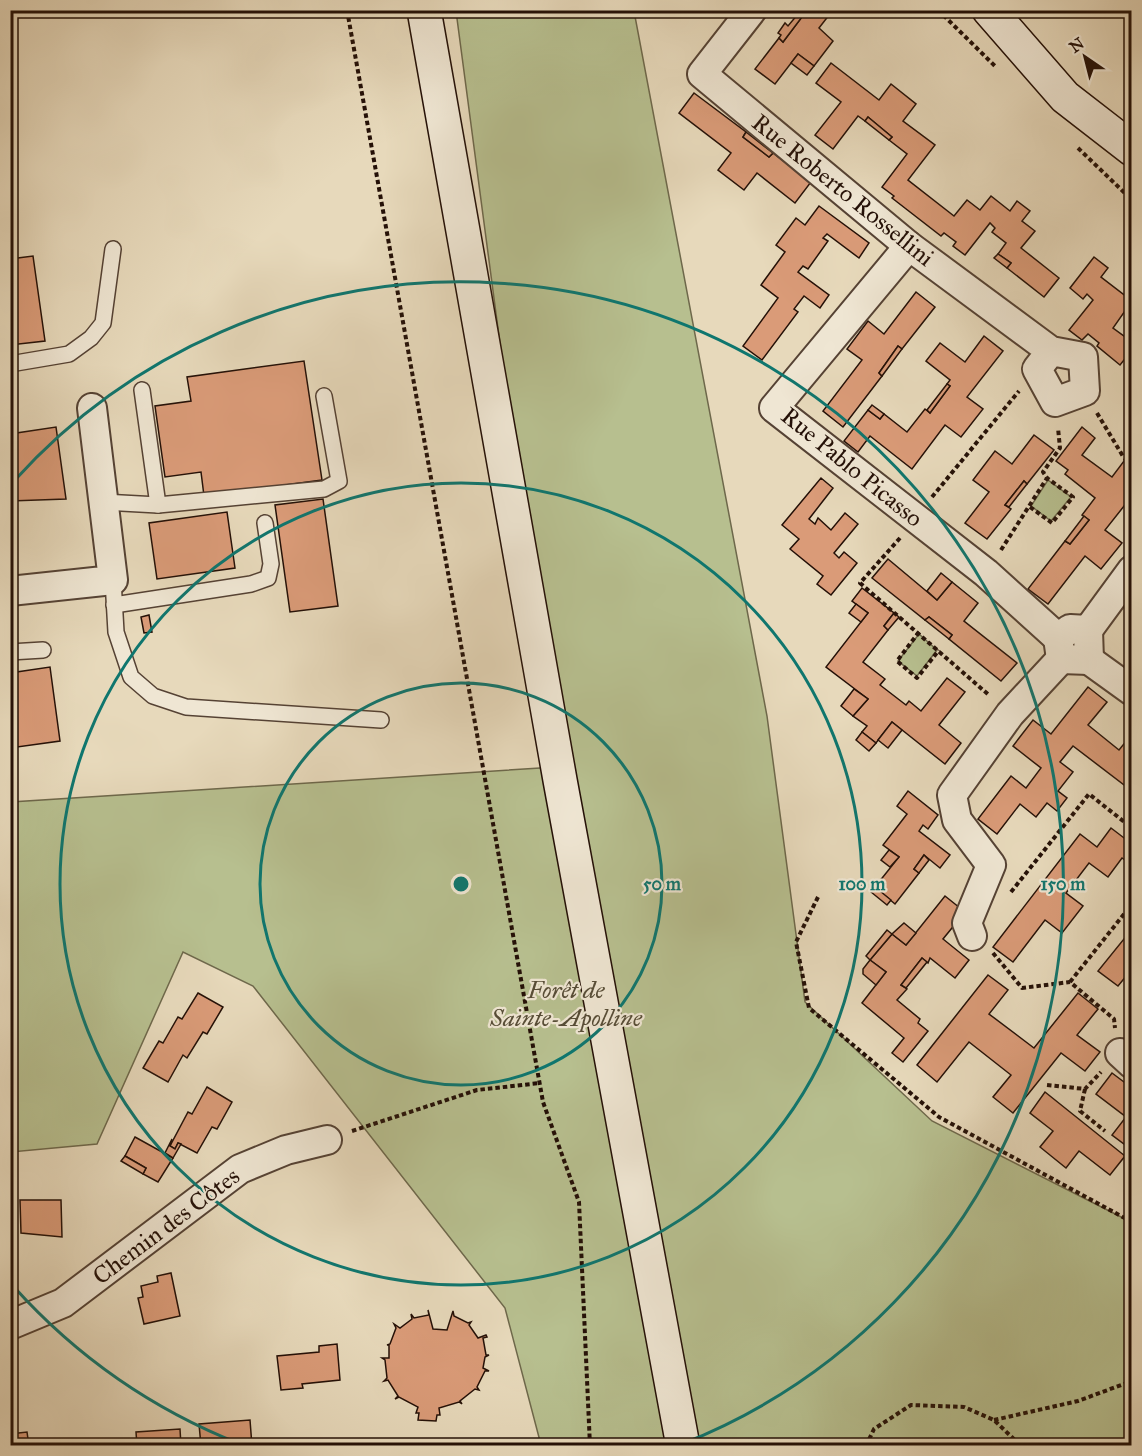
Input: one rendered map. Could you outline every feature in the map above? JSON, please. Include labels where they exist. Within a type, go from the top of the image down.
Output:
[{"type":"main road","points":[[424,10],[562,792],[683,1446]]},
{"type":"main road","points":[[989,10],[1065,97],[1131,149]]},
{"type":"main road","points":[[640,1209],[666,1446]]},
{"type":"street","name":"Rue Roberto Rossellini","points":[[752,10],[702,74],[1044,360]]},
{"type":"street","name":"Rue Pablo Picasso","points":[[909,246],[774,408],[986,573],[1059,649]]},
{"type":"street","points":[[1083,357],[1085,391],[1055,402],[1044,360],[1083,357]]},
{"type":"street","points":[[10,591],[113,592],[92,408]]},
{"type":"street","points":[[1089,660],[1088,630],[1131,570]]},
{"type":"street","points":[[970,930],[991,865],[957,820],[952,795],[1059,649],[1070,629],[1088,630]]},
{"type":"street","points":[[1059,649],[1089,660],[1131,691]]},
{"type":"street","name":"Chemin des Côtes","points":[[10,1325],[63,1303],[240,1169],[286,1150],[327,1140]]},
{"type":"lane","points":[[10,364],[69,354],[91,338],[103,323],[113,249]]},
{"type":"lane","points":[[142,390],[158,505]]},
{"type":"lane","points":[[104,502],[158,505],[324,489],[339,482],[324,396]]},
{"type":"lane","points":[[266,523],[271,564],[268,578],[251,584],[113,592],[116,632],[131,677],[153,696],[186,707],[381,720]]},
{"type":"lane","points":[[10,652],[43,650]]},
{"type":"path","points":[[347,10],[543,1102],[579,1202],[590,1446]]},
{"type":"path","points":[[1010,714],[919,632],[860,583],[916,519],[1044,360]]},
{"type":"path","points":[[1085,391],[1124,458],[1131,463]]},
{"type":"path","points":[[1029,507],[1052,523],[1073,498],[1047,478],[1043,472],[1060,448],[1055,402]]},
{"type":"path","points":[[986,573],[1047,478]]},
{"type":"path","points":[[919,632],[897,661],[917,678],[939,650]]},
{"type":"path","points":[[991,865],[1006,899],[1089,794],[1131,828]]},
{"type":"path","points":[[818,897],[796,942],[809,1008],[939,1117],[1131,1222]]},
{"type":"path","points":[[970,930],[1022,988],[1070,981],[1131,904]]},
{"type":"path","points":[[1047,1085],[1084,1089],[1126,1058],[1114,1019],[1070,981]]},
{"type":"path","points":[[327,1140],[477,1090],[540,1083]]},
{"type":"path","points":[[1084,1089],[1080,1111],[1105,1131]]},
{"type":"path","points":[[993,1420],[1078,1401],[1131,1381]]},
{"type":"path","points":[[866,1446],[874,1429],[911,1405],[964,1407],[993,1420],[1021,1446]]},
{"type":"green space","name":"Forêt de Sainte-Apolline","points":[[456,11],[634,11],[767,716],[805,1002],[932,1121],[1131,1222],[1131,1445],[541,1445],[505,1308],[253,986],[183,952],[97,1144],[11,1152],[11,802],[556,767]]},
{"type":"green space","points":[[1048,480],[1071,497],[1051,521],[1031,506]]},
{"type":"green space","points":[[919,634],[937,650],[917,676],[898,661]]},
{"type":"building","points":[[800,10],[833,10],[819,28],[833,41],[814,66],[798,54],[775,84],[755,69],[779,38],[783,42],[802,17],[798,14]]},
{"type":"building","points":[[798,14],[802,17],[783,42],[778,33],[785,23],[788,26]]},
{"type":"building","points":[[798,54],[814,66],[807,75],[791,63]]},
{"type":"building","points":[[831,63],[879,100],[891,84],[916,104],[903,121],[935,145],[908,180],[954,216],[967,200],[980,210],[991,196],[1010,211],[1017,201],[1030,211],[1022,221],[1035,231],[1021,248],[1059,278],[1044,297],[1007,268],[1011,263],[998,254],[1006,243],[992,232],[995,228],[990,223],[965,255],[953,246],[956,242],[944,233],[941,236],[892,198],[894,196],[882,187],[907,154],[889,140],[892,137],[868,117],[865,121],[858,116],[833,149],[815,135],[841,102],[816,83]]},
{"type":"building","points":[[694,93],[746,132],[743,137],[769,157],[773,153],[811,182],[795,203],[757,173],[744,190],[718,170],[731,153],[679,113]]},
{"type":"building","points":[[868,117],[892,137],[889,140],[865,121]]},
{"type":"building","points":[[746,132],[773,153],[769,157],[743,137]]},
{"type":"building","points":[[819,206],[869,243],[859,258],[827,234],[823,238],[828,241],[808,269],[803,266],[798,272],[829,295],[820,308],[804,296],[794,309],[798,312],[762,360],[743,346],[778,298],[761,285],[785,252],[776,245],[796,218],[805,225]]},
{"type":"building","points":[[998,254],[1011,263],[1007,268],[994,258]]},
{"type":"building","points":[[33,256],[45,341],[10,345],[10,259]]},
{"type":"building","points":[[1094,257],[1108,268],[1101,277],[1132,301],[1113,328],[1132,342],[1132,350],[1120,365],[1097,346],[1099,343],[1088,334],[1082,340],[1069,330],[1093,300],[1087,294],[1083,299],[1070,288]]},
{"type":"building","points":[[916,292],[935,307],[902,349],[898,346],[879,373],[882,376],[843,427],[823,411],[862,360],[847,349],[868,321],[884,334]]},
{"type":"building","points":[[984,336],[1003,351],[967,397],[983,409],[961,437],[945,425],[912,469],[870,436],[858,452],[844,441],[868,410],[880,419],[884,414],[907,432],[925,409],[930,413],[950,386],[947,384],[950,380],[926,361],[940,343],[965,362]]},
{"type":"building","points":[[898,346],[902,349],[882,376],[879,373]]},
{"type":"building","points":[[304,361],[322,480],[204,496],[201,472],[165,477],[155,406],[191,401],[187,377]]},
{"type":"building","points":[[947,384],[950,386],[930,413],[927,410]]},
{"type":"building","points":[[872,405],[884,414],[880,419],[868,410]]},
{"type":"building","points":[[56,427],[66,499],[10,501],[10,434]]},
{"type":"building","points":[[1082,427],[1095,438],[1082,455],[1112,477],[1124,461],[1132,468],[1132,496],[1105,530],[1122,543],[1101,569],[1085,556],[1048,604],[1028,589],[1065,541],[1070,544],[1089,520],[1082,515],[1095,498],[1065,474],[1068,470],[1056,461]]},
{"type":"building","points":[[1034,435],[1054,450],[1027,484],[1024,481],[1005,505],[1011,509],[987,539],[965,523],[989,492],[973,480],[995,451],[1012,464]]},
{"type":"building","points":[[821,478],[833,488],[809,519],[815,524],[818,518],[831,530],[845,513],[858,524],[834,553],[839,558],[844,552],[857,563],[831,595],[817,584],[823,576],[790,549],[799,539],[782,525]]},
{"type":"building","points":[[1024,481],[1027,484],[1009,507],[1005,505]]},
{"type":"building","points":[[323,499],[338,606],[290,612],[275,505]]},
{"type":"building","points":[[227,512],[235,568],[157,579],[149,523]]},
{"type":"building","points":[[1084,516],[1089,520],[1070,544],[1065,541]]},
{"type":"building","points":[[888,559],[937,600],[952,582],[978,603],[964,621],[1017,663],[1001,681],[949,639],[952,635],[929,617],[925,620],[872,578]]},
{"type":"building","points":[[941,573],[952,582],[937,600],[927,591]]},
{"type":"building","points":[[862,588],[894,613],[884,626],[888,630],[863,662],[885,679],[880,685],[906,705],[909,701],[921,711],[947,678],[965,692],[939,725],[961,743],[945,764],[892,722],[876,743],[862,732],[867,726],[853,716],[868,699],[826,667],[868,613],[852,601]]},
{"type":"building","points":[[856,604],[868,613],[861,622],[849,613]]},
{"type":"building","points":[[894,613],[899,617],[888,630],[884,626]]},
{"type":"building","points":[[149,615],[152,632],[144,633],[141,617]]},
{"type":"building","points":[[929,617],[952,635],[949,639],[925,620]]},
{"type":"building","points":[[50,667],[60,741],[10,748],[10,673]]},
{"type":"building","points":[[1088,687],[1107,702],[1088,725],[1119,750],[1132,734],[1132,791],[1073,746],[1060,762],[1073,772],[1058,791],[1067,798],[1057,811],[1047,803],[1036,817],[1020,804],[997,834],[978,819],[1011,776],[1026,788],[1041,768],[1013,746],[1033,720],[1051,734]]},
{"type":"building","points":[[854,689],[868,699],[853,716],[841,706]]},
{"type":"building","points":[[892,722],[902,730],[888,748],[878,740]]},
{"type":"building","points":[[862,732],[876,743],[869,751],[856,740]]},
{"type":"building","points":[[908,791],[938,815],[928,829],[923,825],[919,831],[950,855],[940,868],[924,855],[914,869],[919,873],[895,904],[875,887],[899,857],[883,845],[907,814],[897,806]]},
{"type":"building","points":[[1111,828],[1132,844],[1132,865],[1122,858],[1108,877],[1089,863],[1066,893],[1083,906],[1062,933],[1045,920],[1013,962],[993,947],[1080,834],[1097,847]]},
{"type":"building","points":[[889,850],[899,857],[890,867],[881,860]]},
{"type":"building","points":[[924,855],[929,860],[919,873],[914,869]]},
{"type":"building","points":[[875,887],[891,900],[887,905],[871,892]]},
{"type":"building","points":[[945,896],[965,912],[943,939],[969,960],[955,978],[930,958],[928,963],[922,958],[901,985],[907,989],[897,1000],[920,1019],[918,1023],[928,1031],[903,1062],[892,1053],[904,1038],[862,1003],[886,972],[870,960],[892,934],[906,945]]},
{"type":"building","points":[[904,923],[916,933],[906,945],[892,934]]},
{"type":"building","points":[[1132,929],[1132,969],[1118,986],[1098,971]]},
{"type":"building","points":[[887,930],[892,934],[870,960],[866,956]]},
{"type":"building","points":[[922,958],[927,962],[906,988],[901,985]]},
{"type":"building","points":[[870,960],[886,972],[876,985],[863,974],[863,969]]},
{"type":"building","points":[[988,975],[1008,990],[989,1014],[1034,1048],[1078,993],[1098,1009],[1077,1035],[1100,1052],[1085,1071],[1061,1053],[1013,1113],[993,1097],[1011,1075],[969,1042],[937,1082],[917,1065]]},
{"type":"building","points":[[198,993],[223,1007],[207,1034],[203,1032],[187,1058],[183,1055],[168,1082],[143,1068],[159,1041],[163,1043],[178,1017],[182,1019]]},
{"type":"building","points":[[1112,1073],[1132,1088],[1132,1150],[1112,1135],[1126,1117],[1096,1094]]},
{"type":"building","points":[[207,1087],[232,1102],[217,1129],[212,1127],[197,1153],[178,1143],[175,1149],[170,1146],[188,1112],[192,1114]]},
{"type":"building","points":[[1045,1092],[1125,1156],[1110,1175],[1079,1151],[1066,1168],[1040,1147],[1053,1131],[1030,1113]]},
{"type":"building","points":[[135,1137],[173,1158],[158,1182],[143,1174],[146,1168],[125,1156]]},
{"type":"building","points":[[172,1139],[170,1146],[175,1149],[178,1143],[181,1144],[173,1158],[165,1153]]},
{"type":"building","points":[[125,1156],[146,1168],[143,1174],[121,1161]]},
{"type":"building","points":[[20,1200],[61,1200],[62,1237],[21,1233]]},
{"type":"building","points":[[171,1273],[180,1316],[144,1324],[138,1298],[143,1297],[141,1286],[158,1282],[157,1276]]},
{"type":"building","points":[[428,1310],[433,1329],[447,1330],[453,1311],[454,1316],[468,1323],[471,1322],[469,1325],[478,1338],[486,1335],[487,1337],[483,1338],[486,1355],[489,1355],[485,1357],[483,1368],[489,1371],[485,1371],[477,1387],[479,1390],[475,1389],[460,1401],[462,1404],[459,1402],[439,1408],[440,1415],[437,1415],[436,1421],[418,1420],[419,1413],[416,1413],[418,1407],[399,1397],[395,1399],[398,1396],[388,1380],[384,1381],[387,1378],[385,1360],[382,1358],[389,1358],[389,1345],[387,1345],[390,1344],[396,1328],[394,1324],[400,1328],[412,1319],[411,1314],[414,1318],[429,1315]]},
{"type":"building","points":[[337,1344],[340,1380],[302,1384],[303,1388],[281,1390],[277,1356],[319,1352],[319,1346]]},
{"type":"building","points":[[250,1420],[252,1446],[201,1446],[199,1424]]},
{"type":"building","points":[[180,1429],[181,1446],[137,1446],[136,1432]]},
{"type":"building","points":[[27,1432],[29,1446],[10,1446],[10,1434]]}]
